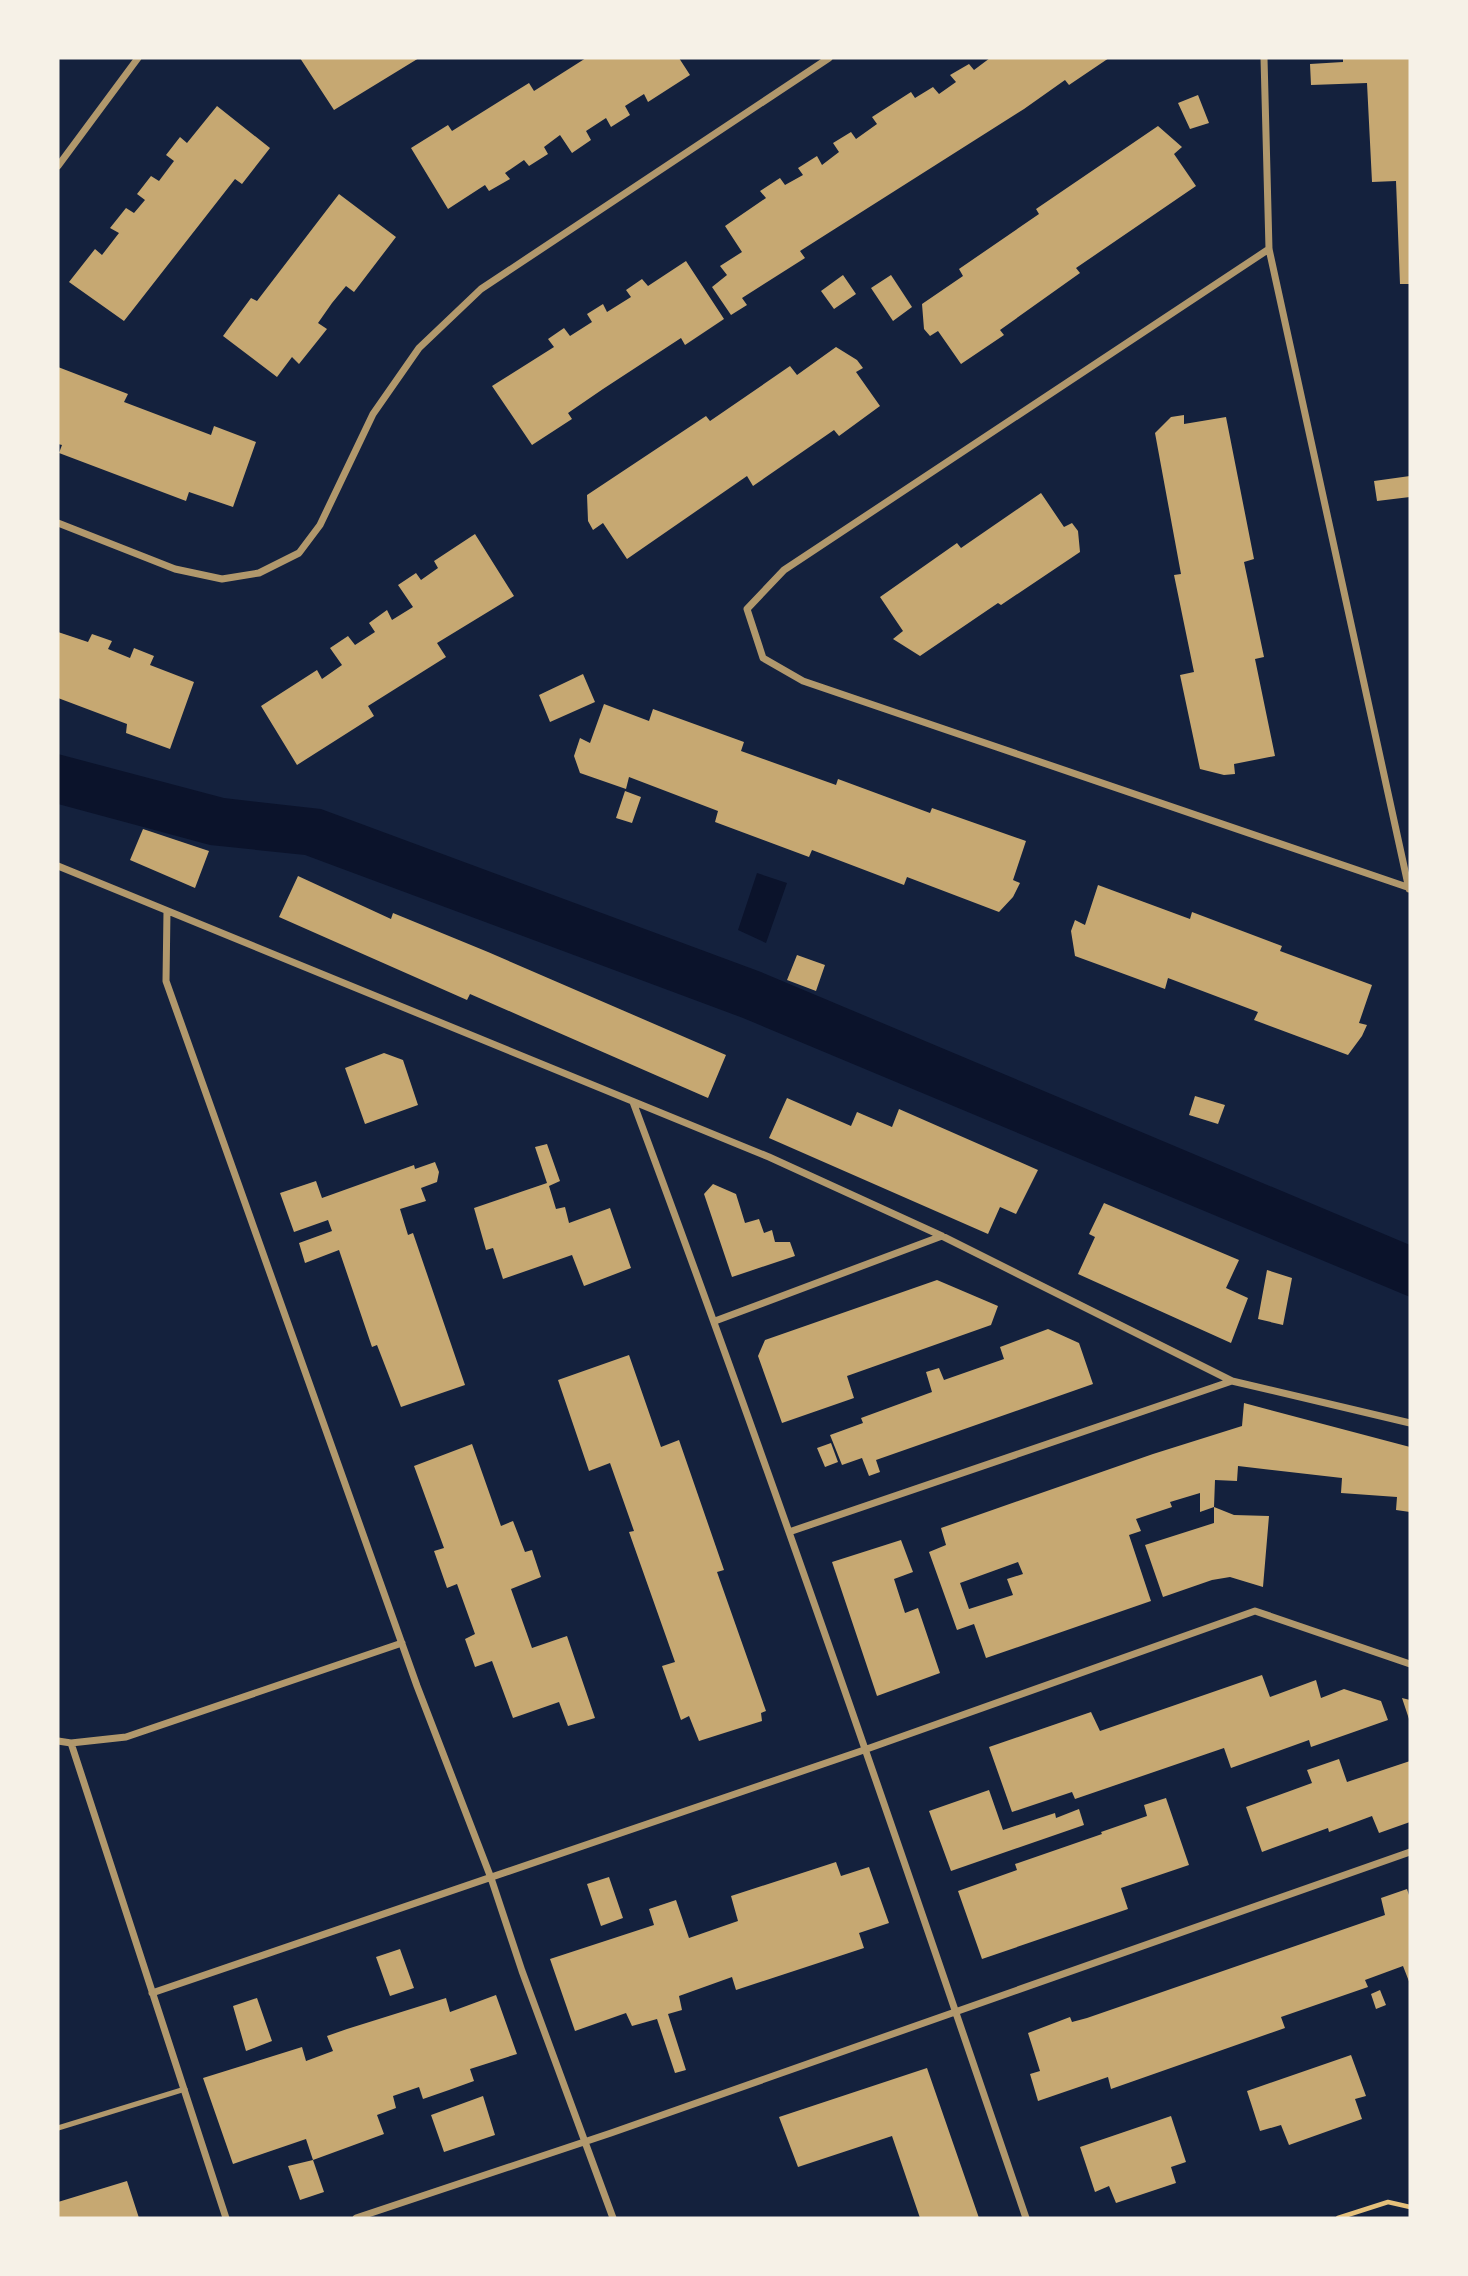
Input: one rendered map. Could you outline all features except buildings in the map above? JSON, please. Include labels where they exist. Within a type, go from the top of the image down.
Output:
[{"type":"street","points":[[58,166],[138,58]]},
{"type":"street","points":[[58,523],[175,569],[222,579],[259,573],[299,553],[320,525],[373,414],[419,348],[481,289],[829,58]]},
{"type":"street","points":[[1264,58],[1269,249],[1410,889]]},
{"type":"street","points":[[1269,249],[784,570],[747,609],[763,658],[803,681],[1410,889]]},
{"type":"street","points":[[58,866],[769,1157],[942,1236],[1232,1381],[1410,1423]]},
{"type":"street","points":[[167,911],[166,981],[402,1643],[491,1878],[522,1971],[613,2218]]},
{"type":"street","points":[[634,1102],[715,1321],[1026,2218]]},
{"type":"street","points":[[715,1321],[942,1236]]},
{"type":"street","points":[[789,1532],[1232,1381]]},
{"type":"street","points":[[152,1993],[864,1750],[1255,1611],[1410,1664]]},
{"type":"street","points":[[58,1741],[71,1743],[126,1737],[402,1643]]},
{"type":"street","points":[[71,1743],[226,2218]]},
{"type":"street","points":[[356,2218],[586,2141],[1410,1852]]},
{"type":"lane","points":[[58,2128],[185,2089]]},
{"type":"path","points":[[1338,2218],[1388,2202],[1410,2207]]},
{"type":"water","points":[[58,754],[224,798],[321,809],[761,972],[1410,1245],[1410,1297],[743,1018],[305,855],[210,845],[58,804]]},
{"type":"water","points":[[757,873],[787,883],[766,943],[738,930]]}]
